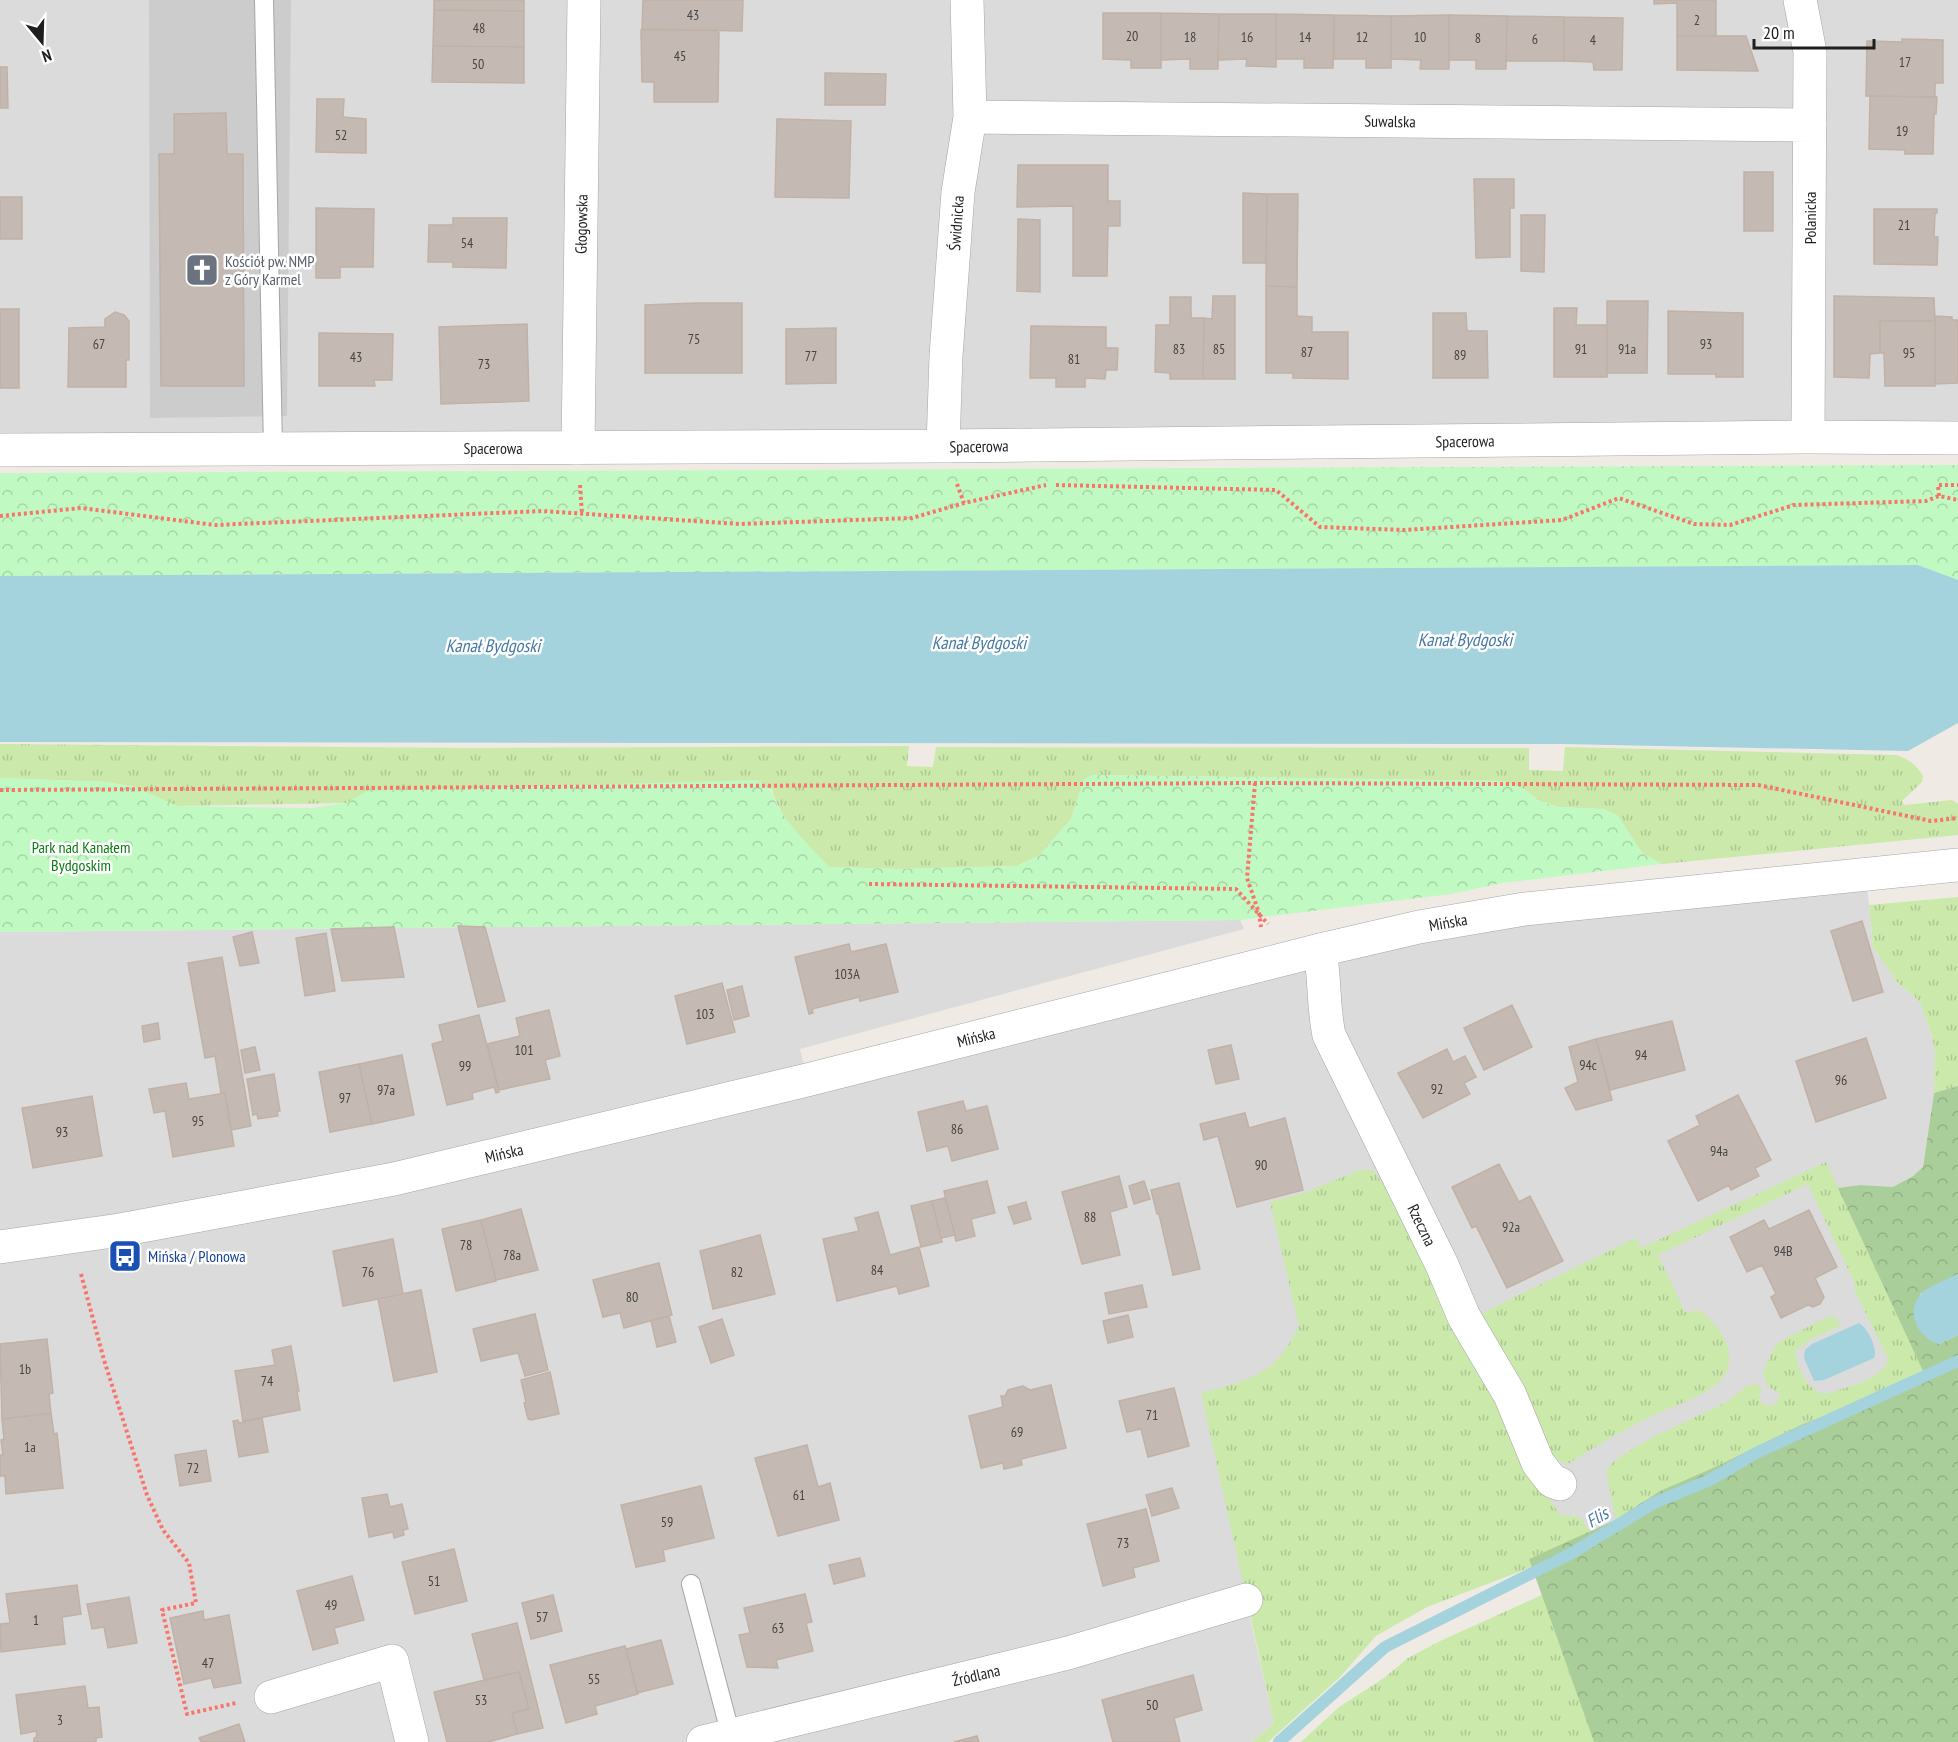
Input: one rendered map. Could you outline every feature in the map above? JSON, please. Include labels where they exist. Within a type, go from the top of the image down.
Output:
[{"type":"street","name":"Głogowska","points":[[578,448],[584,0]]},
{"type":"street","name":"Świdnicka","points":[[943,446],[946,356],[958,192],[970,117],[967,0]]},
{"type":"street","name":"Polanicka","points":[[1800,0],[1810,52],[1808,437]]},
{"type":"street","name":"Suwalska","points":[[970,117],[1810,125]]},
{"type":"street","name":"Spacerowa","points":[[0,450],[943,446],[1808,437],[1958,438]]},
{"type":"street","name":"Mińska","points":[[0,1248],[120,1230],[394,1179],[807,1080],[1419,927],[1524,909],[1958,866]]},
{"type":"street","name":"Rzeczna","points":[[1320,950],[1329,1035],[1442,1265],[1464,1317],[1510,1395],[1538,1464],[1552,1481],[1560,1484]]},
{"type":"street","name":"Źródlana","points":[[717,1739],[1068,1653],[1246,1600]]},
{"type":"street","points":[[271,1697],[392,1661],[412,1742]]},
{"type":"lane","points":[[264,0],[273,449]]},
{"type":"lane","points":[[691,1584],[717,1739]]},
{"type":"path","points":[[0,516],[81,508],[215,525],[542,511],[751,524],[912,518],[964,503],[1043,485],[1276,490],[1320,527],[1404,530],[1562,520],[1618,498],[1694,524],[1730,525],[1794,505],[1926,501],[1939,496],[1958,500]]},
{"type":"path","points":[[1939,496],[1938,485],[1958,485]]},
{"type":"path","points":[[0,790],[1255,783],[1758,784],[1931,821],[1958,818]]},
{"type":"path","points":[[1255,783],[1247,878],[1259,913],[1263,937]]},
{"type":"path","points":[[869,884],[1236,890],[1270,927]]},
{"type":"path","points":[[80,1270],[104,1360],[147,1495],[163,1530],[189,1563],[196,1603],[162,1610],[187,1714],[237,1702]]},
{"type":"shaded area","points":[[0,0],[1958,0],[1958,438],[0,450]]},
{"type":"shaded area","points":[[149,0],[291,0],[287,416],[150,418]]},
{"type":"shaded area","points":[[1866,875],[1873,947],[1896,981],[1920,1002],[1932,1035],[1935,1052],[1934,1093],[1923,1167],[1913,1176],[1893,1187],[1861,1185],[1923,1370],[1660,1491],[1615,1520],[1529,1559],[1246,1600],[1274,1723],[1252,1742],[0,1742],[0,932],[1240,920],[1244,929],[800,1049],[807,1079],[1320,950]]},
{"type":"green space","points":[[1958,465],[1958,580],[1918,565],[0,576],[0,473]]},
{"type":"green space","points":[[0,744],[476,748],[909,746],[907,766],[933,767],[936,747],[1529,748],[1529,770],[1563,771],[1565,747],[1896,755],[1912,763],[1923,776],[1922,782],[1902,801],[1904,805],[1952,800],[1958,804],[1958,835],[1662,864],[1642,853],[1617,815],[1603,809],[1557,807],[1538,800],[1524,789],[1504,781],[1092,775],[1084,780],[1071,819],[1040,855],[1017,866],[901,869],[829,867],[788,822],[772,789],[368,791],[346,803],[177,806],[134,787],[108,782],[0,778]]},
{"type":"green space","name":"Park nad Kanałem Bydgoskim","points":[[1092,775],[1504,781],[1556,807],[1603,809],[1617,815],[1642,853],[1662,864],[1502,883],[1451,894],[1240,920],[0,932],[0,778],[108,782],[134,787],[177,806],[312,808],[346,803],[367,791],[757,780],[772,792],[787,820],[829,867],[901,869],[1017,866],[1040,855],[1071,819],[1084,780]]},
{"type":"green space","points":[[1958,897],[1958,1086],[1934,1093],[1935,1052],[1932,1035],[1920,1002],[1896,981],[1873,947],[1869,905]]},
{"type":"green space","points":[[1958,1086],[1958,1274],[1920,1294],[1939,1344],[1958,1335],[1958,1742],[1594,1742],[1529,1559],[1615,1520],[1660,1491],[1803,1424],[1858,1403],[1923,1371],[1838,1188],[1861,1185],[1893,1187],[1913,1176],[1923,1167],[1934,1093]]},
{"type":"green space","points":[[1826,1162],[1923,1370],[1858,1403],[1803,1424],[1660,1491],[1616,1520],[1607,1477],[1607,1470],[1611,1464],[1652,1438],[1726,1402],[1752,1384],[1757,1384],[1762,1389],[1759,1394],[1761,1402],[1767,1406],[1776,1404],[1779,1393],[1767,1386],[1763,1372],[1775,1346],[1784,1339],[1830,1316],[1841,1324],[1811,1339],[1795,1351],[1798,1364],[1808,1384],[1825,1394],[1861,1383],[1878,1373],[1888,1360],[1808,1184],[1658,1255],[1685,1312],[1699,1310],[1721,1332],[1729,1352],[1727,1371],[1721,1380],[1707,1391],[1630,1427],[1568,1464],[1553,1457],[1482,1313],[1636,1238],[1641,1248]]},
{"type":"green space","points":[[1360,1170],[1373,1170],[1405,1223],[1473,1349],[1536,1487],[1549,1498],[1560,1515],[1580,1517],[1590,1533],[1529,1559],[1532,1567],[1427,1607],[1376,1636],[1340,1677],[1268,1742],[1252,1742],[1274,1723],[1201,1393],[1234,1384],[1260,1373],[1281,1355],[1299,1326],[1270,1202],[1304,1193]]},
{"type":"green space","points":[[1542,1595],[1594,1742],[1301,1742],[1339,1707],[1384,1678],[1408,1658]]},
{"type":"water","name":"Kanał Bydgoski","points":[[1918,565],[1958,580],[1958,723],[1908,751],[1563,744],[0,742],[0,576]]},
{"type":"water","points":[[1958,1274],[1958,1335],[1939,1344],[1925,1336],[1916,1324],[1914,1310],[1916,1302],[1927,1289]]},
{"type":"water","points":[[1859,1323],[1866,1329],[1871,1339],[1875,1349],[1874,1358],[1824,1380],[1814,1381],[1804,1358],[1805,1350],[1812,1344]]},
{"type":"building","points":[[434,0],[524,0],[524,11],[434,10]]},
{"type":"building","points":[[643,0],[743,0],[742,31],[642,29]]},
{"type":"building","points":[[1654,0],[1716,0],[1716,36],[1677,36],[1677,3],[1654,4]]},
{"type":"building","points":[[434,10],[524,11],[524,47],[433,46]]},
{"type":"building","points":[[1103,13],[1161,13],[1161,68],[1131,68],[1131,60],[1103,59]]},
{"type":"building","points":[[1161,13],[1219,14],[1218,69],[1190,69],[1190,59],[1161,60]]},
{"type":"building","points":[[1219,14],[1276,14],[1276,67],[1246,66],[1247,59],[1218,60]]},
{"type":"building","points":[[1276,14],[1334,15],[1333,68],[1304,68],[1304,59],[1276,59]]},
{"type":"building","points":[[1334,15],[1391,16],[1391,68],[1366,68],[1366,59],[1334,59]]},
{"type":"building","points":[[1449,15],[1449,69],[1420,69],[1421,60],[1391,59],[1391,16]]},
{"type":"building","points":[[1449,15],[1507,16],[1506,69],[1476,69],[1476,60],[1449,60]]},
{"type":"building","points":[[1507,16],[1564,17],[1564,61],[1506,61]]},
{"type":"building","points":[[1564,17],[1623,18],[1622,70],[1594,70],[1593,62],[1564,61]]},
{"type":"building","points":[[641,30],[719,30],[718,102],[654,102],[654,82],[642,82]]},
{"type":"building","points":[[1677,36],[1746,36],[1758,71],[1677,70]]},
{"type":"building","points":[[1902,39],[1943,40],[1943,83],[1935,83],[1935,97],[1866,96],[1867,41],[1902,42]]},
{"type":"building","points":[[433,46],[524,47],[524,83],[432,82]]},
{"type":"building","points":[[0,67],[7,67],[8,108],[0,108]]},
{"type":"building","points":[[825,73],[886,74],[885,105],[825,105]]},
{"type":"building","points":[[1870,96],[1937,97],[1936,114],[1934,114],[1933,154],[1905,154],[1905,150],[1869,149]]},
{"type":"building","points":[[317,99],[344,99],[343,117],[366,119],[366,153],[316,152]]},
{"type":"building","name":"Kościół pw. NMP z Góry Karmel","points":[[226,113],[227,154],[243,154],[244,386],[161,386],[159,154],[174,154],[174,114]]},
{"type":"building","points":[[777,119],[851,121],[849,198],[775,197]]},
{"type":"building","points":[[1018,165],[1108,165],[1108,201],[1120,201],[1120,226],[1108,226],[1107,276],[1073,276],[1073,206],[1017,207]]},
{"type":"building","points":[[1744,172],[1773,172],[1773,231],[1744,231]]},
{"type":"building","points":[[1474,179],[1514,179],[1514,208],[1510,208],[1510,257],[1476,258]]},
{"type":"building","points":[[1243,193],[1267,194],[1266,263],[1243,263]]},
{"type":"building","points":[[1267,194],[1298,194],[1297,287],[1266,286]]},
{"type":"building","points":[[0,197],[22,197],[22,239],[0,239]]},
{"type":"building","points":[[316,208],[374,209],[373,267],[340,267],[340,278],[316,278]]},
{"type":"building","points":[[1874,209],[1937,209],[1934,237],[1938,237],[1937,265],[1874,264]]},
{"type":"building","points":[[1521,215],[1545,215],[1544,272],[1521,271]]},
{"type":"building","points":[[453,218],[507,218],[506,268],[453,267],[453,262],[428,262],[429,225],[453,225]]},
{"type":"building","points":[[1018,219],[1040,220],[1040,292],[1017,291]]},
{"type":"building","points":[[1266,286],[1297,287],[1297,316],[1312,317],[1312,332],[1348,332],[1348,379],[1293,378],[1293,373],[1266,373]]},
{"type":"building","points":[[1213,296],[1235,296],[1235,379],[1203,379],[1204,318],[1212,319]]},
{"type":"building","points":[[1834,296],[1934,298],[1935,321],[1880,321],[1880,353],[1870,354],[1869,378],[1834,377]]},
{"type":"building","points":[[1170,297],[1191,297],[1191,318],[1204,318],[1203,379],[1170,379],[1170,373],[1155,372],[1156,325],[1170,325]]},
{"type":"building","points":[[1607,301],[1648,301],[1647,373],[1607,373]]},
{"type":"building","points":[[742,303],[742,373],[645,373],[645,305]]},
{"type":"building","points":[[1554,308],[1577,308],[1576,325],[1607,325],[1607,377],[1554,377]]},
{"type":"building","points":[[0,309],[19,309],[19,388],[0,388]]},
{"type":"building","points":[[1668,311],[1743,313],[1743,377],[1716,377],[1716,374],[1668,374]]},
{"type":"building","points":[[115,312],[124,315],[129,321],[126,387],[68,387],[69,328],[105,327],[105,319]]},
{"type":"building","points":[[1433,313],[1466,313],[1467,331],[1487,331],[1488,378],[1433,378]]},
{"type":"building","points":[[1935,316],[1952,317],[1952,320],[1958,320],[1958,383],[1935,384]]},
{"type":"building","points":[[1880,321],[1935,321],[1935,386],[1885,386],[1884,353],[1880,353]]},
{"type":"building","points":[[527,324],[529,401],[441,404],[439,327]]},
{"type":"building","points":[[1031,326],[1106,327],[1106,348],[1118,348],[1117,370],[1106,370],[1105,379],[1085,378],[1085,387],[1056,387],[1056,378],[1030,378]]},
{"type":"building","points":[[836,328],[836,383],[786,384],[786,329]]},
{"type":"building","points":[[319,333],[393,334],[392,380],[374,380],[375,386],[319,386]]},
{"type":"building","points":[[1862,921],[1883,992],[1853,1001],[1831,931]]},
{"type":"building","points":[[458,926],[485,927],[505,1001],[478,1007]]},
{"type":"building","points":[[394,927],[404,977],[342,981],[331,929]]},
{"type":"building","points":[[252,932],[259,963],[240,966],[233,937]]},
{"type":"building","points":[[326,933],[335,991],[305,996],[296,938]]},
{"type":"building","points":[[849,944],[851,952],[886,944],[898,992],[860,1001],[859,997],[812,1009],[813,1013],[809,1014],[795,957]]},
{"type":"building","points":[[222,957],[251,1126],[231,1130],[225,1093],[221,1093],[215,1056],[205,1058],[188,963]]},
{"type":"building","points":[[722,983],[735,1032],[687,1044],[675,996]]},
{"type":"building","points":[[742,986],[749,1016],[734,1020],[727,990]]},
{"type":"building","points":[[1512,1005],[1532,1047],[1484,1070],[1464,1028]]},
{"type":"building","points":[[549,1010],[560,1056],[545,1060],[550,1079],[499,1090],[487,1044],[520,1036],[516,1018]]},
{"type":"building","points":[[479,1015],[499,1092],[496,1093],[494,1087],[472,1093],[473,1099],[447,1105],[432,1044],[443,1041],[439,1025]]},
{"type":"building","points":[[1672,1021],[1685,1070],[1610,1090],[1596,1039]]},
{"type":"building","points":[[158,1023],[160,1039],[144,1042],[142,1026]]},
{"type":"building","points":[[1866,1038],[1886,1098],[1816,1122],[1796,1061]]},
{"type":"building","points":[[1596,1039],[1612,1100],[1576,1110],[1565,1088],[1578,1082],[1569,1047]]},
{"type":"building","points":[[1231,1045],[1239,1079],[1216,1084],[1208,1050]]},
{"type":"building","points":[[255,1047],[260,1070],[245,1073],[241,1050]]},
{"type":"building","points":[[1447,1049],[1453,1062],[1465,1056],[1476,1077],[1464,1083],[1470,1094],[1423,1118],[1398,1073]]},
{"type":"building","points":[[402,1055],[414,1115],[372,1124],[359,1064]]},
{"type":"building","points":[[359,1064],[372,1124],[330,1132],[319,1072]]},
{"type":"building","points":[[274,1074],[280,1111],[277,1111],[278,1116],[258,1119],[257,1114],[253,1115],[247,1079]]},
{"type":"building","points":[[186,1083],[189,1099],[225,1093],[234,1146],[173,1157],[165,1111],[154,1113],[149,1089]]},
{"type":"building","points":[[1738,1095],[1771,1160],[1755,1168],[1759,1176],[1731,1190],[1729,1185],[1698,1201],[1668,1141],[1700,1125],[1696,1116]]},
{"type":"building","points":[[92,1096],[102,1156],[33,1168],[22,1108]]},
{"type":"building","points":[[963,1101],[966,1111],[987,1106],[998,1149],[952,1161],[948,1146],[927,1151],[918,1112]]},
{"type":"building","points":[[1245,1113],[1249,1128],[1285,1118],[1303,1190],[1237,1207],[1218,1136],[1204,1140],[1200,1124]]},
{"type":"building","points":[[1499,1164],[1519,1202],[1530,1196],[1563,1261],[1507,1288],[1476,1226],[1472,1228],[1452,1187]]},
{"type":"building","points":[[1119,1176],[1127,1207],[1110,1212],[1120,1255],[1082,1264],[1062,1192]]},
{"type":"building","points":[[987,1181],[995,1213],[971,1219],[975,1236],[956,1241],[944,1191]]},
{"type":"building","points":[[1144,1181],[1150,1199],[1134,1204],[1129,1186]]},
{"type":"building","points":[[1179,1183],[1200,1269],[1173,1275],[1151,1190]]},
{"type":"building","points":[[945,1198],[955,1235],[941,1238],[932,1201]]},
{"type":"building","points":[[932,1201],[942,1242],[921,1247],[911,1206]]},
{"type":"building","points":[[1026,1202],[1031,1219],[1014,1224],[1008,1207]]},
{"type":"building","points":[[521,1209],[538,1270],[496,1280],[481,1220]]},
{"type":"building","points":[[1809,1210],[1837,1267],[1815,1278],[1824,1297],[1820,1304],[1813,1307],[1808,1305],[1781,1318],[1771,1297],[1776,1294],[1762,1265],[1747,1272],[1730,1237],[1764,1220],[1769,1229]]},
{"type":"building","points":[[878,1212],[890,1255],[919,1247],[929,1286],[899,1294],[897,1286],[837,1301],[823,1239],[859,1231],[855,1218]]},
{"type":"building","points":[[481,1220],[496,1281],[456,1291],[442,1229]]},
{"type":"building","points":[[760,1235],[775,1294],[713,1309],[700,1251]]},
{"type":"building","points":[[393,1239],[403,1294],[343,1306],[333,1251]]},
{"type":"building","points":[[659,1263],[672,1315],[624,1328],[620,1313],[603,1317],[593,1280]]},
{"type":"building","points":[[1142,1285],[1147,1307],[1109,1314],[1105,1293]]},
{"type":"building","points":[[421,1290],[437,1372],[394,1381],[378,1299]]},
{"type":"building","points":[[535,1314],[548,1370],[525,1376],[518,1353],[481,1361],[473,1329]]},
{"type":"building","points":[[1128,1315],[1133,1337],[1108,1343],[1103,1321]]},
{"type":"building","points":[[669,1316],[676,1342],[657,1347],[651,1321]]},
{"type":"building","points":[[722,1319],[734,1355],[711,1363],[699,1327]]},
{"type":"building","points":[[47,1339],[53,1393],[49,1394],[51,1413],[2,1419],[0,1344]]},
{"type":"building","points":[[291,1346],[300,1410],[243,1421],[235,1371],[275,1365],[272,1350]]},
{"type":"building","points":[[550,1372],[559,1414],[528,1419],[521,1380]]},
{"type":"building","points":[[1051,1385],[1066,1448],[1021,1459],[1022,1465],[1004,1469],[1003,1463],[981,1468],[969,1416],[1003,1407],[1001,1396],[1005,1396],[1008,1390],[1023,1386],[1030,1390]]},
{"type":"building","points":[[1174,1388],[1189,1446],[1148,1457],[1141,1429],[1127,1432],[1119,1401]]},
{"type":"building","points":[[51,1413],[54,1434],[57,1433],[63,1488],[6,1494],[5,1476],[0,1476],[0,1455],[3,1455],[1,1440],[4,1439],[2,1419]]},
{"type":"building","points":[[262,1418],[268,1452],[239,1457],[233,1421],[238,1420],[239,1423]]},
{"type":"building","points":[[807,1445],[818,1487],[830,1483],[839,1520],[778,1536],[755,1458]]},
{"type":"building","points":[[206,1450],[211,1481],[180,1486],[175,1455]]},
{"type":"building","points":[[701,1486],[714,1538],[663,1550],[665,1561],[636,1567],[621,1505]]},
{"type":"building","points":[[1172,1488],[1179,1508],[1152,1516],[1146,1495]]},
{"type":"building","points":[[387,1494],[390,1507],[402,1504],[408,1529],[403,1530],[404,1535],[394,1538],[393,1532],[369,1537],[362,1498]]},
{"type":"building","points":[[1146,1509],[1159,1561],[1133,1568],[1135,1577],[1103,1586],[1087,1524]]},
{"type":"building","points":[[454,1549],[467,1601],[415,1614],[402,1562]]},
{"type":"building","points":[[860,1558],[865,1576],[834,1584],[829,1565]]},
{"type":"building","points":[[352,1576],[364,1620],[334,1628],[338,1643],[313,1650],[297,1591]]},
{"type":"building","points":[[77,1585],[81,1614],[62,1617],[65,1644],[1,1652],[0,1624],[10,1623],[6,1594]]},
{"type":"building","points":[[805,1594],[812,1622],[806,1623],[813,1651],[776,1660],[778,1668],[747,1667],[739,1635],[750,1633],[744,1608]]},
{"type":"building","points":[[553,1595],[562,1631],[531,1639],[522,1603]]},
{"type":"building","points":[[129,1597],[137,1643],[108,1648],[104,1627],[92,1629],[87,1604]]},
{"type":"building","points":[[203,1611],[204,1620],[229,1615],[241,1683],[214,1688],[211,1678],[184,1684],[170,1618]]},
{"type":"building","points":[[517,1623],[543,1728],[517,1734],[512,1713],[529,1709],[519,1672],[484,1680],[472,1634]]},
{"type":"building","points":[[661,1640],[673,1684],[637,1693],[626,1649]]},
{"type":"building","points":[[625,1646],[638,1694],[595,1706],[597,1714],[566,1723],[550,1665]]},
{"type":"building","points":[[519,1672],[529,1709],[512,1713],[517,1734],[488,1742],[447,1742],[434,1692]]},
{"type":"building","points":[[1193,1675],[1202,1710],[1174,1718],[1180,1742],[1113,1742],[1102,1700]]},
{"type":"building","points":[[85,1686],[88,1708],[99,1707],[102,1737],[96,1738],[96,1742],[34,1742],[34,1738],[37,1737],[36,1731],[21,1734],[16,1695]]},
{"type":"building","points":[[239,1724],[245,1742],[201,1742],[199,1738]]},
{"type":"building","points":[[977,1736],[979,1742],[954,1742]]},
{"type":"waterway","name":"Flis","points":[[1279,1742],[1385,1647],[1572,1553],[1654,1503],[1710,1480],[1756,1453],[1958,1361]]},
{"type":"place","name":"Kościół pw. NMP z Góry Karmel","points":[[202,270]]},
{"type":"place","name":"Mińska / Plonowa","points":[[125,1256]]}]
